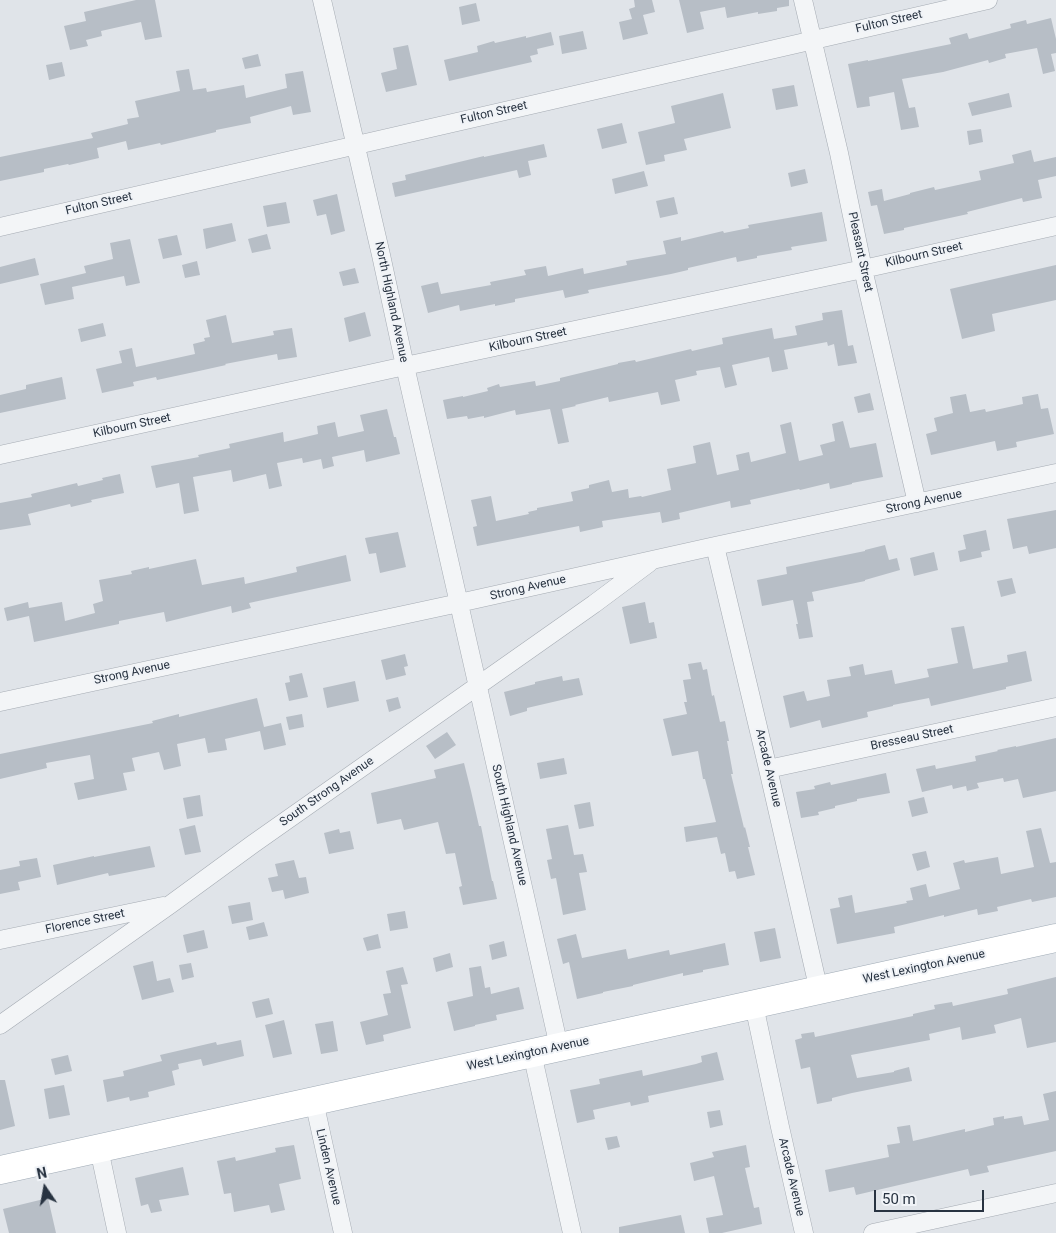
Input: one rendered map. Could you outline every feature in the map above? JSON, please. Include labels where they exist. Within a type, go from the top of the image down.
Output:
[{"type":"main road","name":"West Lexington Avenue","points":[[0,1170],[1056,938]]},
{"type":"street","name":"North Highland Avenue","points":[[322,0],[459,603]]},
{"type":"street","name":"Pleasant Street","points":[[804,0],[918,503]]},
{"type":"street","name":"Fulton Street","points":[[0,227],[988,0]]},
{"type":"street","name":"Kilbourn Street","points":[[0,455],[1056,226]]},
{"type":"street","name":"Strong Avenue","points":[[0,702],[653,559],[1056,474]]},
{"type":"street","name":"Arcade Avenue","points":[[715,546],[819,991]]},
{"type":"street","name":"South Strong Avenue","points":[[0,1025],[594,604],[653,559]]},
{"type":"street","name":"South Highland Avenue","points":[[459,603],[559,1047]]},
{"type":"street","name":"Bresseau Street","points":[[768,769],[1056,707]]},
{"type":"street","name":"Florence Street","points":[[0,940],[171,904]]},
{"type":"street","name":"Arcade Avenue","points":[[754,1004],[804,1233]]},
{"type":"street","points":[[532,1053],[572,1233]]},
{"type":"street","name":"Linden Avenue","points":[[314,1101],[344,1233]]},
{"type":"street","points":[[99,1149],[117,1233]]},
{"type":"street","points":[[873,1233],[1056,1192]]},
{"type":"building","points":[[136,0],[155,0],[162,37],[145,40],[141,22],[101,31],[102,36],[86,40],[88,46],[70,50],[64,26],[86,21],[84,12]]},
{"type":"building","points":[[634,0],[652,0],[655,12],[643,15],[648,34],[623,40],[619,22],[632,19],[629,9],[635,7]]},
{"type":"building","points":[[679,0],[789,0],[789,6],[777,8],[777,11],[758,14],[758,12],[727,18],[725,7],[700,12],[704,29],[687,33]]},
{"type":"building","points":[[476,3],[480,21],[462,25],[459,7]]},
{"type":"building","points":[[1051,18],[1056,39],[1056,53],[1051,54],[1055,71],[1043,74],[1037,48],[1005,54],[1006,58],[989,63],[988,60],[943,72],[902,79],[909,108],[915,107],[919,127],[901,130],[894,92],[869,97],[870,106],[857,108],[848,64],[951,44],[949,38],[967,33],[969,39],[1011,28],[1010,24],[1026,20],[1027,24]]},
{"type":"building","points":[[583,31],[587,49],[562,54],[559,36]]},
{"type":"building","points":[[551,32],[554,45],[537,49],[538,54],[530,56],[532,62],[449,81],[444,60],[478,52],[477,46],[494,41],[495,43]]},
{"type":"building","points":[[408,45],[417,85],[386,92],[381,73],[397,69],[393,48]]},
{"type":"building","points":[[258,54],[261,66],[245,69],[242,58]]},
{"type":"building","points":[[62,62],[65,76],[49,80],[46,65]]},
{"type":"building","points":[[189,69],[193,90],[206,88],[207,92],[244,85],[246,98],[287,88],[285,74],[303,71],[311,112],[293,115],[291,106],[250,117],[251,123],[216,130],[216,132],[161,145],[160,143],[128,150],[126,141],[97,148],[99,158],[44,169],[44,172],[0,181],[0,157],[93,138],[91,133],[128,124],[127,119],[139,117],[135,101],[180,91],[176,71]]},
{"type":"building","points":[[794,85],[798,106],[776,110],[772,89]]},
{"type":"building","points":[[723,93],[731,128],[684,139],[687,150],[664,155],[665,161],[646,165],[638,132],[675,123],[671,106]]},
{"type":"building","points":[[1009,93],[1012,107],[972,116],[968,103]]},
{"type":"building","points":[[622,123],[627,143],[602,149],[597,129]]},
{"type":"building","points":[[981,129],[983,142],[969,145],[967,131]]},
{"type":"building","points":[[544,144],[547,157],[528,161],[531,175],[519,178],[517,170],[395,197],[392,183],[406,180],[405,175]]},
{"type":"building","points":[[1031,150],[1034,162],[1056,157],[1056,176],[1038,180],[1042,198],[1023,202],[1022,198],[967,212],[968,214],[884,234],[877,205],[871,206],[868,192],[882,189],[884,201],[934,187],[935,190],[981,180],[979,171],[1014,163],[1012,155]]},
{"type":"building","points":[[805,169],[808,183],[791,187],[788,173]]},
{"type":"building","points":[[644,171],[648,186],[615,194],[612,179]]},
{"type":"building","points":[[337,194],[345,231],[331,235],[326,214],[317,216],[313,200]]},
{"type":"building","points":[[674,197],[678,214],[660,218],[656,201]]},
{"type":"building","points":[[286,202],[290,223],[267,227],[263,206]]},
{"type":"building","points":[[822,212],[827,241],[791,247],[792,250],[757,256],[757,258],[737,262],[736,257],[688,268],[688,270],[671,274],[588,290],[589,293],[565,298],[563,290],[515,299],[515,302],[495,306],[495,304],[460,311],[459,305],[428,313],[421,286],[438,282],[441,294],[491,285],[490,282],[526,275],[524,270],[546,266],[548,276],[583,268],[584,274],[627,265],[626,261],[666,254],[663,241],[681,237],[681,241],[723,231],[724,233],[749,228],[748,225]]},
{"type":"building","points":[[232,223],[236,241],[206,249],[203,229]]},
{"type":"building","points":[[267,234],[271,249],[252,253],[248,239]]},
{"type":"building","points":[[177,235],[182,255],[163,259],[158,239]]},
{"type":"building","points":[[130,239],[140,283],[126,286],[124,276],[72,287],[74,299],[45,305],[40,284],[86,273],[84,266],[113,259],[110,243]]},
{"type":"building","points":[[35,258],[39,275],[0,284],[0,267]]},
{"type":"building","points":[[197,261],[200,275],[185,278],[182,265]]},
{"type":"building","points":[[1056,265],[1056,300],[992,314],[995,331],[962,339],[950,289]]},
{"type":"building","points":[[355,268],[359,283],[343,286],[339,272]]},
{"type":"building","points":[[842,310],[848,346],[853,345],[857,363],[838,366],[834,344],[828,346],[827,342],[784,350],[788,369],[772,372],[769,357],[732,365],[737,385],[725,388],[720,367],[696,371],[697,375],[675,380],[680,401],[661,405],[658,392],[609,402],[608,397],[562,409],[569,442],[558,444],[550,409],[516,415],[515,410],[484,418],[484,416],[468,419],[467,416],[447,419],[443,400],[488,391],[487,388],[499,384],[500,387],[535,381],[536,386],[560,381],[560,378],[618,363],[635,360],[636,362],[691,349],[692,351],[723,344],[722,338],[772,328],[774,339],[797,335],[795,326],[823,320],[822,313]]},
{"type":"building","points":[[365,312],[371,336],[349,342],[344,318]]},
{"type":"building","points":[[226,315],[232,343],[274,335],[273,331],[292,328],[297,357],[278,360],[277,354],[157,380],[156,377],[133,382],[134,386],[102,393],[96,369],[122,363],[119,351],[132,348],[136,367],[195,354],[193,344],[205,341],[204,338],[210,337],[206,320]]},
{"type":"building","points":[[103,323],[106,336],[81,342],[78,329]]},
{"type":"building","points":[[62,377],[66,399],[0,413],[0,395],[26,389],[26,385]]},
{"type":"building","points":[[870,393],[874,410],[858,413],[854,397]]},
{"type":"building","points":[[966,394],[970,412],[985,409],[986,412],[1023,404],[1022,397],[1038,394],[1041,409],[1048,408],[1054,434],[1016,442],[1017,447],[997,451],[995,441],[931,455],[926,434],[937,431],[934,418],[953,413],[950,397]]},
{"type":"building","points":[[387,409],[400,454],[366,462],[364,450],[332,457],[334,466],[323,469],[321,459],[303,463],[302,458],[277,463],[282,486],[269,489],[266,474],[233,482],[231,470],[193,477],[199,511],[184,514],[179,483],[156,488],[151,466],[199,457],[198,455],[230,448],[229,444],[283,432],[284,442],[318,434],[317,426],[335,422],[338,437],[364,431],[360,415]]},
{"type":"building","points":[[843,421],[850,448],[876,443],[883,477],[830,489],[829,483],[799,489],[750,500],[751,504],[731,508],[730,501],[679,513],[680,519],[662,523],[660,512],[602,521],[603,527],[580,532],[579,526],[477,546],[473,527],[477,526],[471,500],[491,496],[496,521],[529,514],[528,512],[537,510],[537,508],[573,501],[571,492],[589,488],[589,485],[609,480],[612,492],[628,489],[629,498],[642,497],[671,490],[667,469],[696,463],[693,446],[710,442],[717,475],[739,470],[736,455],[749,452],[751,462],[786,453],[780,425],[791,422],[799,461],[823,455],[820,445],[835,441],[832,424]]},
{"type":"building","points":[[120,474],[124,493],[91,500],[92,502],[71,507],[70,504],[28,514],[31,525],[0,530],[0,503],[32,497],[31,494],[77,483],[78,486],[103,480],[102,478]]},
{"type":"building","points":[[1056,510],[1056,548],[1029,554],[1027,546],[1013,549],[1007,519]]},
{"type":"building","points":[[986,530],[990,550],[981,552],[982,557],[960,562],[958,551],[966,549],[963,535]]},
{"type":"building","points":[[398,532],[406,567],[380,573],[376,553],[369,554],[365,538]]},
{"type":"building","points":[[885,545],[889,560],[897,558],[900,570],[865,581],[812,592],[814,601],[807,602],[813,637],[799,639],[793,600],[762,606],[757,580],[787,574],[786,567],[865,551]]},
{"type":"building","points":[[934,552],[938,570],[914,576],[910,558]]},
{"type":"building","points":[[346,555],[351,581],[249,603],[251,608],[232,613],[231,606],[166,622],[164,612],[119,621],[119,624],[34,642],[29,616],[7,621],[4,608],[28,602],[29,608],[62,602],[65,621],[95,613],[93,604],[103,601],[99,580],[132,574],[131,571],[196,559],[202,585],[244,577],[245,584],[297,572],[296,567]]},
{"type":"building","points":[[1012,578],[1016,593],[1001,597],[997,581]]},
{"type":"building","points":[[645,602],[649,623],[654,622],[657,638],[630,644],[622,607]]},
{"type":"building","points":[[964,626],[973,669],[1008,662],[1007,655],[1026,651],[1032,681],[1006,687],[1006,689],[931,706],[929,698],[893,705],[867,712],[868,717],[822,728],[820,720],[790,728],[783,696],[804,691],[807,701],[830,696],[827,680],[851,676],[849,667],[863,664],[865,675],[892,670],[895,684],[929,677],[927,669],[958,663],[951,628]]},
{"type":"building","points":[[405,654],[408,666],[404,667],[406,675],[386,680],[381,660]]},
{"type":"building","points":[[701,662],[703,670],[707,669],[712,696],[714,695],[720,722],[725,721],[733,774],[731,774],[750,847],[748,847],[755,875],[737,879],[735,871],[729,872],[725,853],[721,854],[717,837],[686,842],[684,827],[716,822],[705,779],[703,779],[698,751],[672,756],[663,719],[687,714],[684,702],[687,702],[683,680],[691,679],[688,664]]},
{"type":"building","points":[[302,673],[308,697],[289,701],[285,683],[290,682],[289,676]]},
{"type":"building","points":[[562,676],[563,681],[579,678],[583,695],[527,708],[527,711],[510,716],[504,692]]},
{"type":"building","points":[[355,681],[359,701],[327,708],[323,688]]},
{"type":"building","points":[[398,697],[401,708],[389,712],[386,700]]},
{"type":"building","points":[[257,698],[264,727],[281,723],[286,745],[264,750],[260,731],[225,739],[227,750],[208,753],[205,738],[177,744],[181,766],[164,770],[159,752],[132,758],[135,771],[123,773],[127,790],[78,800],[74,783],[94,779],[90,755],[46,763],[47,768],[0,779],[0,754],[153,723],[152,721],[179,714],[179,717]]},
{"type":"building","points":[[302,714],[304,727],[289,730],[286,717]]},
{"type":"building","points":[[447,732],[456,745],[435,759],[426,746]]},
{"type":"building","points":[[1056,738],[1056,791],[1023,798],[1018,779],[1004,782],[1003,778],[977,783],[979,788],[967,791],[966,786],[953,789],[952,785],[922,792],[916,769],[935,765],[936,769],[976,761],[975,756]]},
{"type":"building","points":[[564,758],[567,774],[540,779],[537,763]]},
{"type":"building","points":[[464,763],[479,826],[481,826],[497,899],[463,905],[459,887],[462,886],[455,853],[446,854],[438,822],[404,830],[401,819],[377,824],[371,793],[436,778],[434,770]]},
{"type":"building","points":[[886,773],[890,793],[857,799],[857,801],[818,812],[819,815],[801,818],[796,792],[815,789],[814,786],[830,782],[831,785]]},
{"type":"building","points":[[200,795],[203,816],[187,819],[183,798]]},
{"type":"building","points":[[924,797],[928,813],[912,817],[908,801]]},
{"type":"building","points":[[590,802],[594,826],[579,829],[574,805]]},
{"type":"building","points":[[195,825],[201,852],[185,855],[179,829]]},
{"type":"building","points":[[568,825],[574,855],[583,854],[587,872],[579,873],[586,910],[563,915],[556,878],[551,879],[547,860],[552,859],[546,829]]},
{"type":"building","points":[[1041,828],[1050,863],[1056,862],[1056,897],[1032,902],[1031,899],[997,907],[998,911],[978,915],[977,909],[944,917],[944,915],[894,927],[895,933],[837,944],[830,909],[840,907],[838,898],[852,895],[855,913],[907,903],[906,901],[913,900],[910,888],[926,884],[929,897],[960,889],[953,863],[964,860],[965,863],[998,857],[1001,874],[1034,867],[1026,831]]},
{"type":"building","points":[[339,829],[340,833],[350,831],[354,849],[329,854],[324,833]]},
{"type":"building","points":[[150,846],[155,867],[109,876],[108,873],[57,885],[53,865]]},
{"type":"building","points":[[926,851],[930,867],[917,871],[912,854]]},
{"type":"building","points":[[37,858],[41,877],[18,882],[20,890],[0,894],[0,870],[20,866],[19,861]]},
{"type":"building","points":[[294,860],[299,878],[306,877],[309,893],[285,899],[283,890],[272,892],[268,878],[278,876],[275,864]]},
{"type":"building","points":[[250,902],[253,920],[232,924],[228,906]]},
{"type":"building","points":[[405,911],[408,928],[390,931],[387,914]]},
{"type":"building","points":[[264,922],[268,936],[249,940],[246,927]]},
{"type":"building","points":[[775,928],[781,958],[760,962],[754,932]]},
{"type":"building","points":[[204,930],[208,948],[187,953],[183,935]]},
{"type":"building","points":[[378,934],[381,948],[367,951],[363,938]]},
{"type":"building","points":[[576,934],[582,958],[626,949],[628,959],[669,950],[670,955],[725,943],[729,965],[683,976],[683,973],[577,999],[569,962],[563,964],[557,939]]},
{"type":"building","points":[[504,941],[507,956],[492,960],[489,945]]},
{"type":"building","points":[[450,953],[453,967],[436,972],[433,958]]},
{"type":"building","points":[[153,961],[157,981],[170,978],[174,992],[142,1000],[133,966]]},
{"type":"building","points":[[191,963],[194,977],[182,980],[179,965]]},
{"type":"building","points":[[481,966],[485,988],[490,987],[491,994],[519,987],[524,1009],[496,1015],[497,1020],[454,1031],[447,1002],[473,996],[469,968]]},
{"type":"building","points":[[403,967],[408,984],[401,985],[411,1028],[383,1035],[384,1041],[366,1045],[360,1022],[388,1015],[383,994],[391,993],[386,971]]},
{"type":"building","points":[[1056,977],[1056,1042],[1027,1048],[1021,1018],[994,1025],[996,1033],[962,1040],[960,1027],[929,1034],[930,1040],[851,1055],[857,1078],[894,1072],[909,1067],[912,1081],[852,1093],[832,1098],[832,1101],[817,1104],[810,1067],[801,1069],[795,1040],[802,1038],[801,1034],[814,1032],[815,1037],[913,1016],[913,1014],[935,1009],[934,1005],[952,1002],[953,1006],[1008,994],[1007,989]]},
{"type":"building","points":[[269,998],[273,1014],[256,1018],[252,1002]]},
{"type":"building","points":[[284,1020],[292,1054],[273,1058],[265,1025]]},
{"type":"building","points":[[333,1021],[338,1051],[321,1054],[315,1024]]},
{"type":"building","points":[[241,1040],[244,1056],[203,1066],[201,1059],[178,1064],[179,1069],[172,1071],[175,1085],[148,1092],[149,1097],[130,1101],[129,1097],[107,1102],[103,1080],[124,1076],[123,1071],[162,1061],[160,1055],[216,1042],[217,1045]]},
{"type":"building","points":[[717,1052],[724,1080],[648,1096],[649,1102],[631,1106],[630,1102],[593,1110],[595,1119],[577,1123],[570,1090],[600,1084],[599,1079],[642,1070],[643,1076],[696,1064],[702,1062],[701,1056]]},
{"type":"building","points":[[68,1055],[72,1071],[55,1075],[51,1059]]},
{"type":"building","points":[[0,1080],[5,1080],[15,1126],[0,1130]]},
{"type":"building","points":[[64,1085],[70,1115],[49,1119],[44,1089]]},
{"type":"building","points":[[1056,1091],[1056,1151],[987,1166],[989,1172],[970,1176],[968,1169],[856,1195],[854,1187],[829,1192],[825,1170],[889,1157],[887,1145],[900,1143],[897,1127],[910,1125],[913,1141],[965,1129],[965,1132],[994,1125],[993,1118],[1004,1116],[1004,1119],[1022,1116],[1024,1125],[1049,1120],[1043,1094]]},
{"type":"building","points":[[720,1110],[723,1125],[710,1128],[707,1112]]},
{"type":"building","points":[[617,1136],[620,1147],[608,1150],[605,1138]]},
{"type":"building","points":[[294,1145],[301,1179],[279,1184],[285,1210],[271,1213],[269,1205],[234,1212],[231,1193],[224,1194],[217,1161],[235,1157],[236,1161],[276,1152],[275,1148]]},
{"type":"building","points":[[746,1145],[750,1167],[745,1168],[754,1208],[759,1207],[762,1224],[722,1233],[709,1233],[706,1218],[723,1215],[714,1176],[694,1181],[690,1163],[714,1157],[712,1152]]},
{"type":"building","points":[[183,1167],[189,1195],[159,1200],[162,1211],[151,1213],[148,1204],[141,1206],[135,1178]]},
{"type":"building","points":[[48,1198],[56,1233],[9,1233],[3,1209]]},
{"type":"building","points":[[681,1215],[685,1233],[619,1233],[619,1227]]}]
